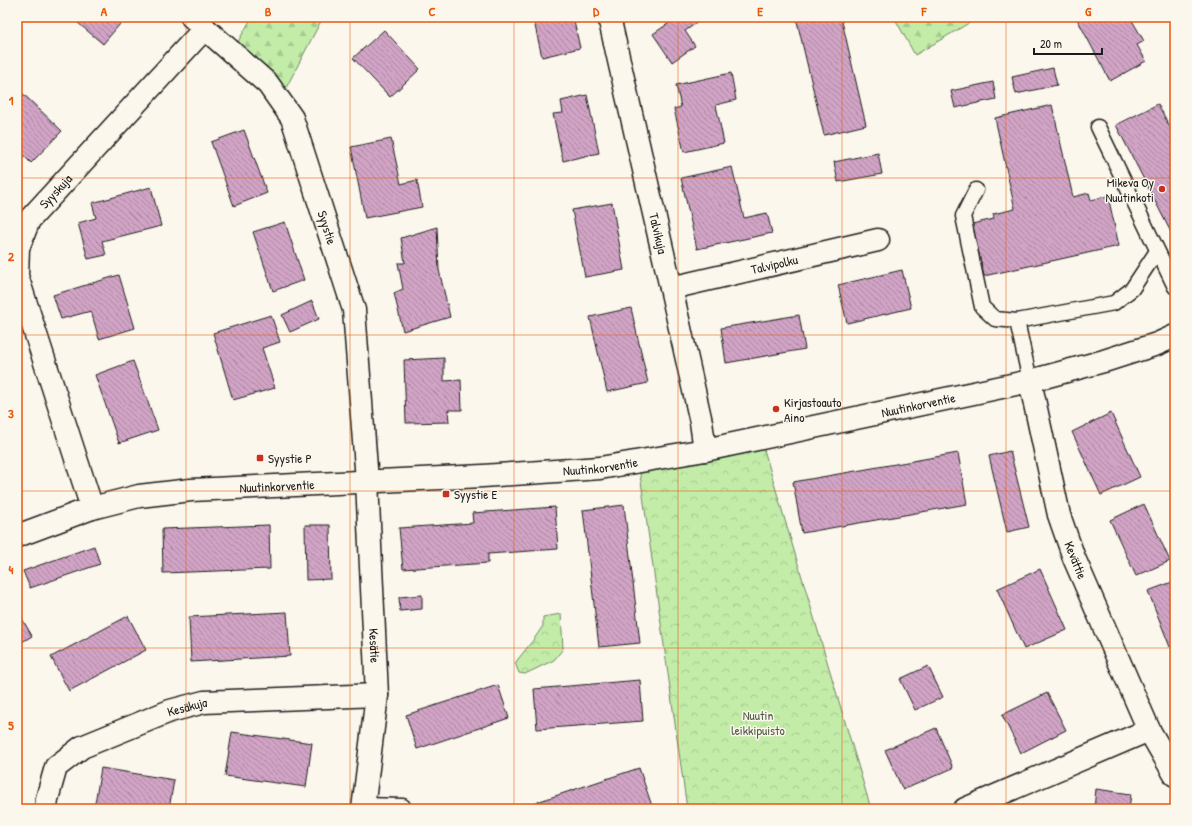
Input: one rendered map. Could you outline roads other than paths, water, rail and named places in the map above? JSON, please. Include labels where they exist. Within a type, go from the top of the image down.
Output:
[{"type":"street","name":"Talvikuja","points":[[608,17],[671,288],[701,422],[705,450]]},
{"type":"street","name":"Syystie","points":[[198,23],[268,84],[292,118],[354,310],[367,481]]},
{"type":"street","name":"Syyskuja","points":[[92,508],[17,276],[18,248],[29,220],[198,23]]},
{"type":"street","name":"Talvipolku","points":[[671,288],[878,240]]},
{"type":"street","name":"Nuutinkorventie","points":[[17,536],[92,508],[139,496],[191,490],[482,476],[600,468],[705,450],[1030,381],[1112,359],[1157,344],[1175,336]]},
{"type":"street","name":"Kevättie","points":[[1030,381],[1059,515],[1074,558],[1149,730],[1175,775]]},
{"type":"street","name":"Kesätie","points":[[363,807],[377,695],[367,481]]},
{"type":"street","name":"Kesäkuja","points":[[46,809],[47,798],[56,767],[82,746],[170,711],[204,702],[377,695]]},
{"type":"street","points":[[965,809],[1149,730]]},
{"type":"lane","points":[[1098,127],[1175,287]]},
{"type":"lane","points":[[976,190],[963,216],[982,307],[995,319],[1017,321],[1114,303],[1132,289],[1157,251]]},
{"type":"lane","points":[[1017,321],[1030,381]]},
{"type":"lane","points":[[363,807],[403,806]]},
{"type":"place","name":"Mikeva Oy Nuutinkoti","points":[[1162,189]]},
{"type":"place","name":"Kirjastoauto Aino","points":[[776,409]]},
{"type":"place","name":"Syystie P","points":[[260,458]]},
{"type":"place","name":"Syystie E","points":[[446,494]]},
{"type":"park label","name":"Nuutin leikkipuisto","points":[[758,722]]}]
